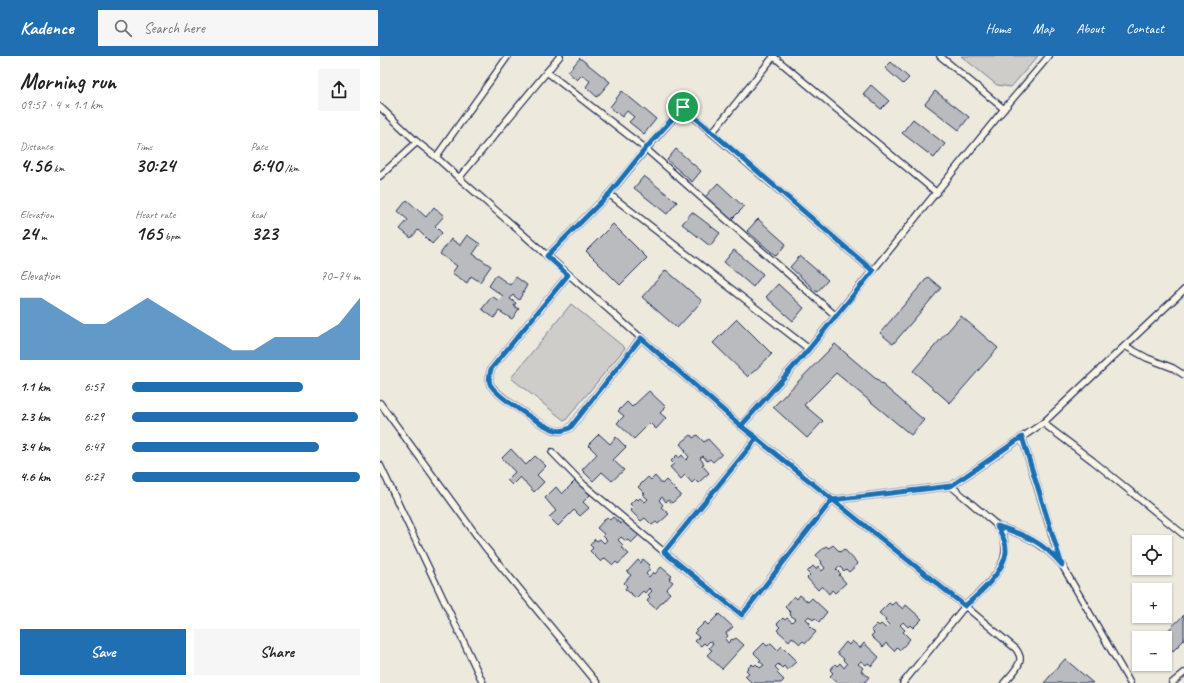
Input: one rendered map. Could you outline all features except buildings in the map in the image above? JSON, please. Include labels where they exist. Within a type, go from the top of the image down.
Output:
[{"type":"lane","points":[[436,157],[508,56]]},
{"type":"lane","points":[[459,178],[560,56]]},
{"type":"lane","points":[[712,133],[774,56],[937,193]]},
{"type":"lane","points":[[940,56],[1004,109]]},
{"type":"lane","points":[[741,426],[809,349],[1004,109],[1049,56]]},
{"type":"lane","points":[[547,72],[646,148],[836,316]]},
{"type":"lane","points":[[380,107],[417,142],[436,157],[741,426],[965,606],[1016,649],[1021,659],[1019,664],[1004,683]]},
{"type":"lane","points":[[547,256],[609,194],[646,148],[683,107],[873,271]]},
{"type":"lane","points":[[380,176],[417,142]]},
{"type":"lane","points":[[609,194],[809,349]]},
{"type":"lane","points":[[568,275],[491,369],[489,375],[490,382],[495,390],[525,414],[553,430],[564,431],[570,428],[641,338]]},
{"type":"lane","points":[[552,452],[583,484],[742,615],[832,500],[951,486],[1043,423],[1184,290]]},
{"type":"lane","points":[[1125,346],[1147,358],[1173,368],[1184,375]]},
{"type":"lane","points":[[380,402],[485,547],[597,683]]},
{"type":"lane","points":[[1043,423],[1093,460],[1184,535]]},
{"type":"lane","points":[[1022,437],[1062,565]]},
{"type":"lane","points":[[664,552],[757,438]]},
{"type":"lane","points":[[380,465],[483,683]]},
{"type":"lane","points":[[903,683],[965,606],[984,589],[1004,563],[1006,551],[1004,539],[997,526],[951,486]]},
{"type":"lane","points":[[997,526],[1026,536],[1051,552],[1062,565],[1130,683]]},
{"type":"lane","points":[[1172,683],[1184,673]]},
{"type":"shaded area","points":[[961,56],[1038,56],[1011,87],[997,85]]},
{"type":"shaded area","points":[[571,304],[625,348],[565,421],[511,378]]},
{"type":"route","points":[[683,107],[646,148],[609,194],[547,256],[568,275],[491,369],[489,375],[491,386],[525,414],[553,430],[564,431],[570,428],[641,338],[741,426],[757,438],[832,500],[965,606],[984,589],[1004,563],[1006,551],[1004,539],[997,526],[1026,536],[1051,552],[1062,565],[1022,437],[951,486],[832,500],[742,615],[664,552],[757,438],[741,426],[809,349],[873,271],[683,107]]}]
